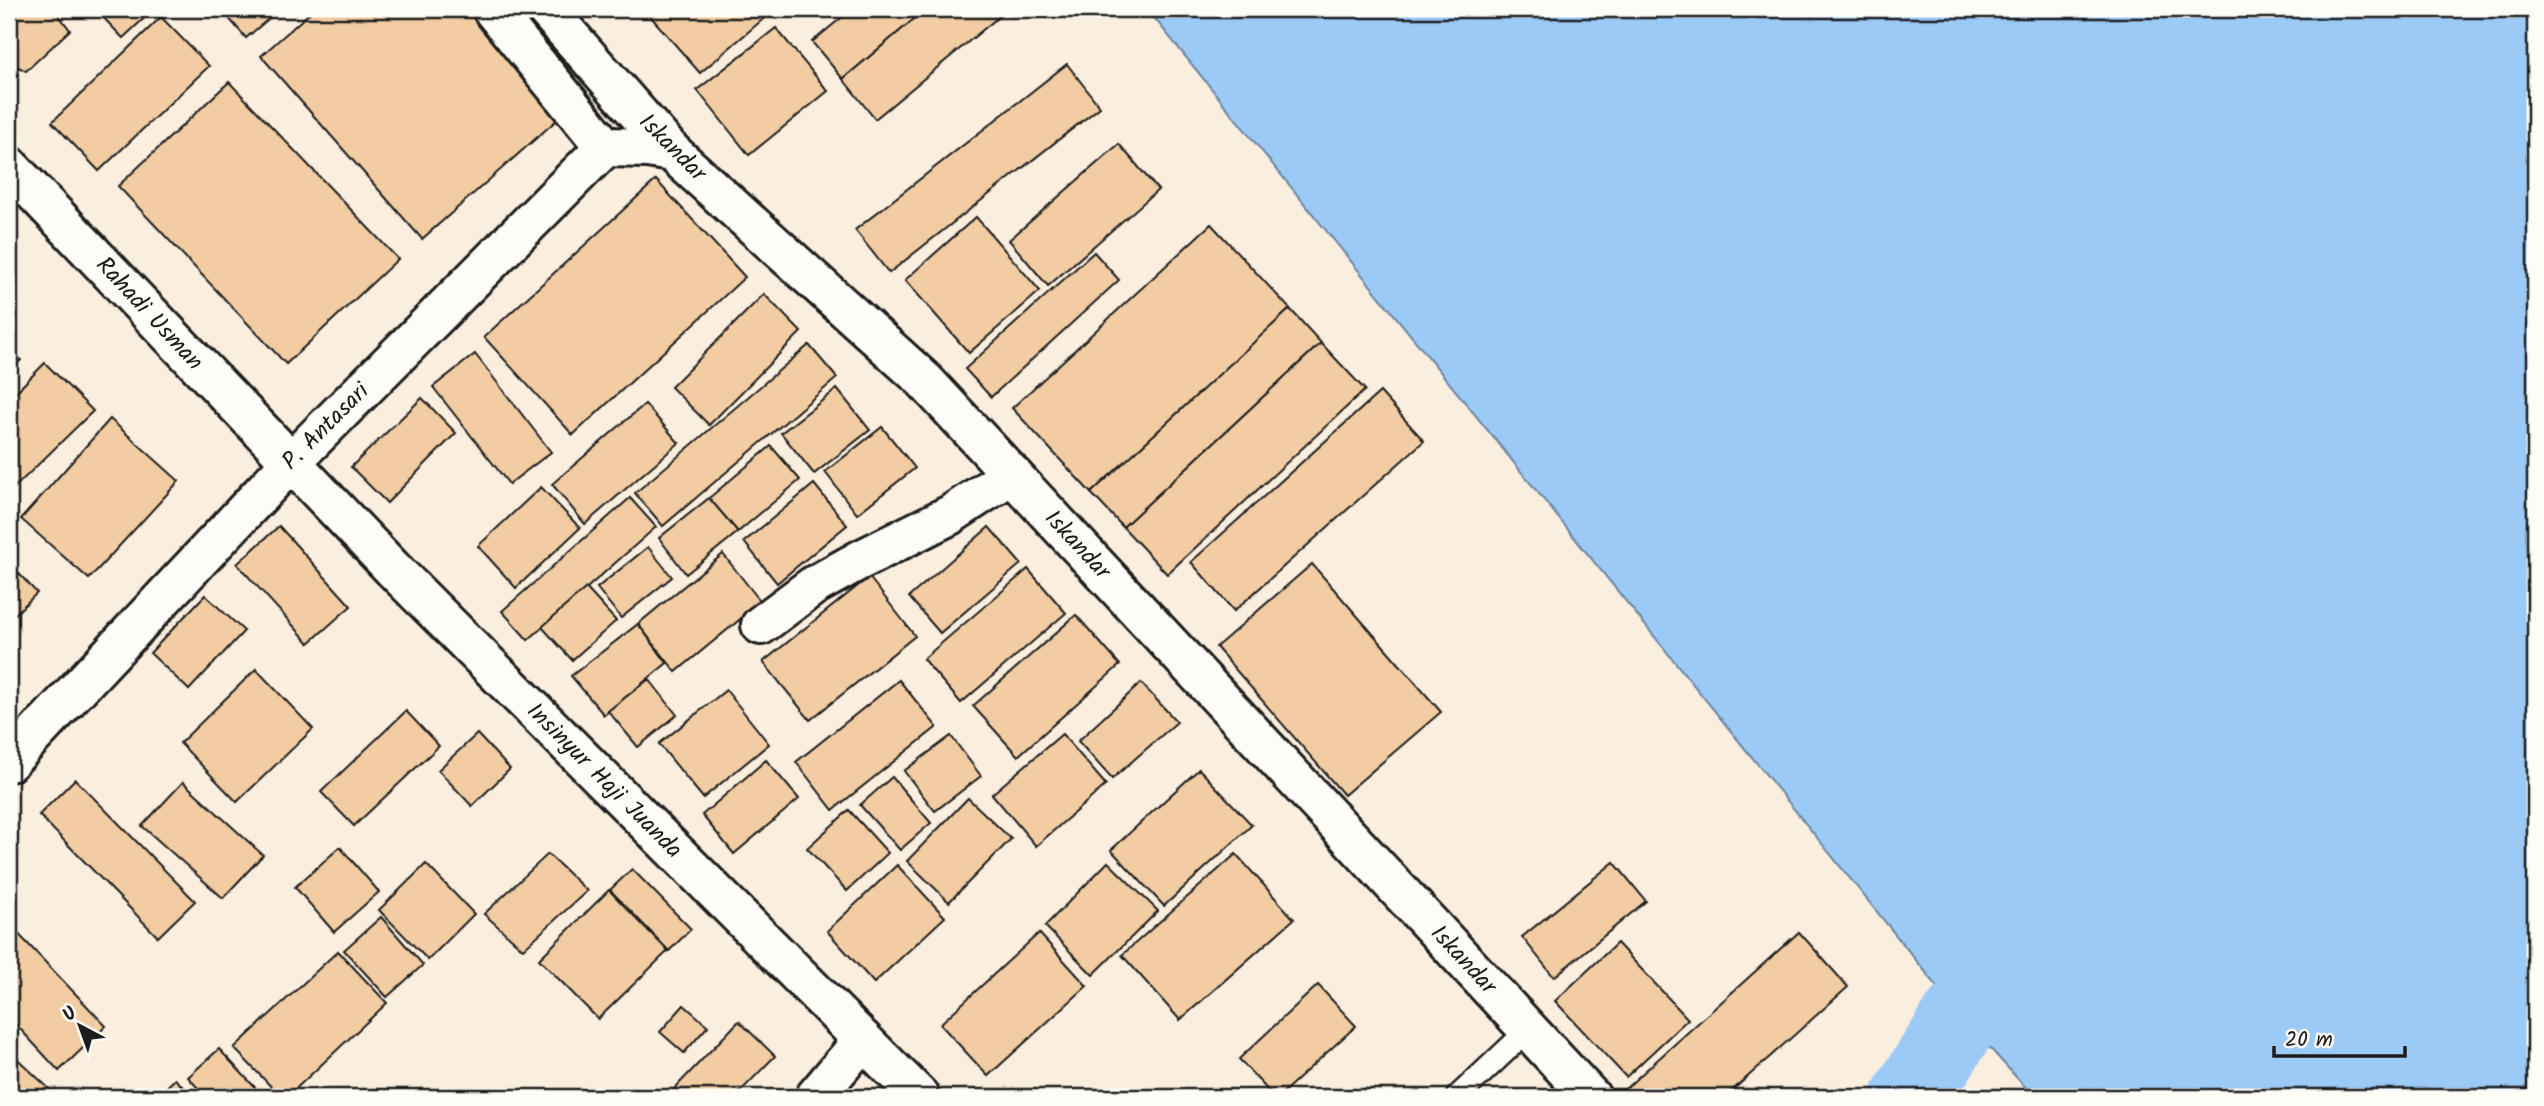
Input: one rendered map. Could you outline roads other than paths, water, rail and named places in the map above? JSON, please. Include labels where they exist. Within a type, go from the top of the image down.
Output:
[{"type":"street","name":"Iskandar","points":[[492,9],[605,147]]},
{"type":"street","name":"Iskandar","points":[[546,9],[672,152],[925,381],[1591,1097]]},
{"type":"street","points":[[605,147],[648,148],[672,152]]},
{"type":"street","name":"P. Antasari","points":[[9,762],[290,463],[605,147]]},
{"type":"street","name":"Rahadi Usman","points":[[9,166],[290,463]]},
{"type":"street","name":"Insinyur Haji Juanda","points":[[290,463],[920,1097]]},
{"type":"street","points":[[761,625],[813,586],[950,515],[1012,474]]},
{"type":"street","points":[[815,1097],[863,1040]]},
{"type":"lane","points":[[1457,1097],[1528,1030]]},
{"type":"water","points":[[1147,9],[2535,9],[2535,1097],[2034,1097],[1962,1017]]},
{"type":"waterway","points":[[1911,1097],[1962,1017],[2046,947]]}]
